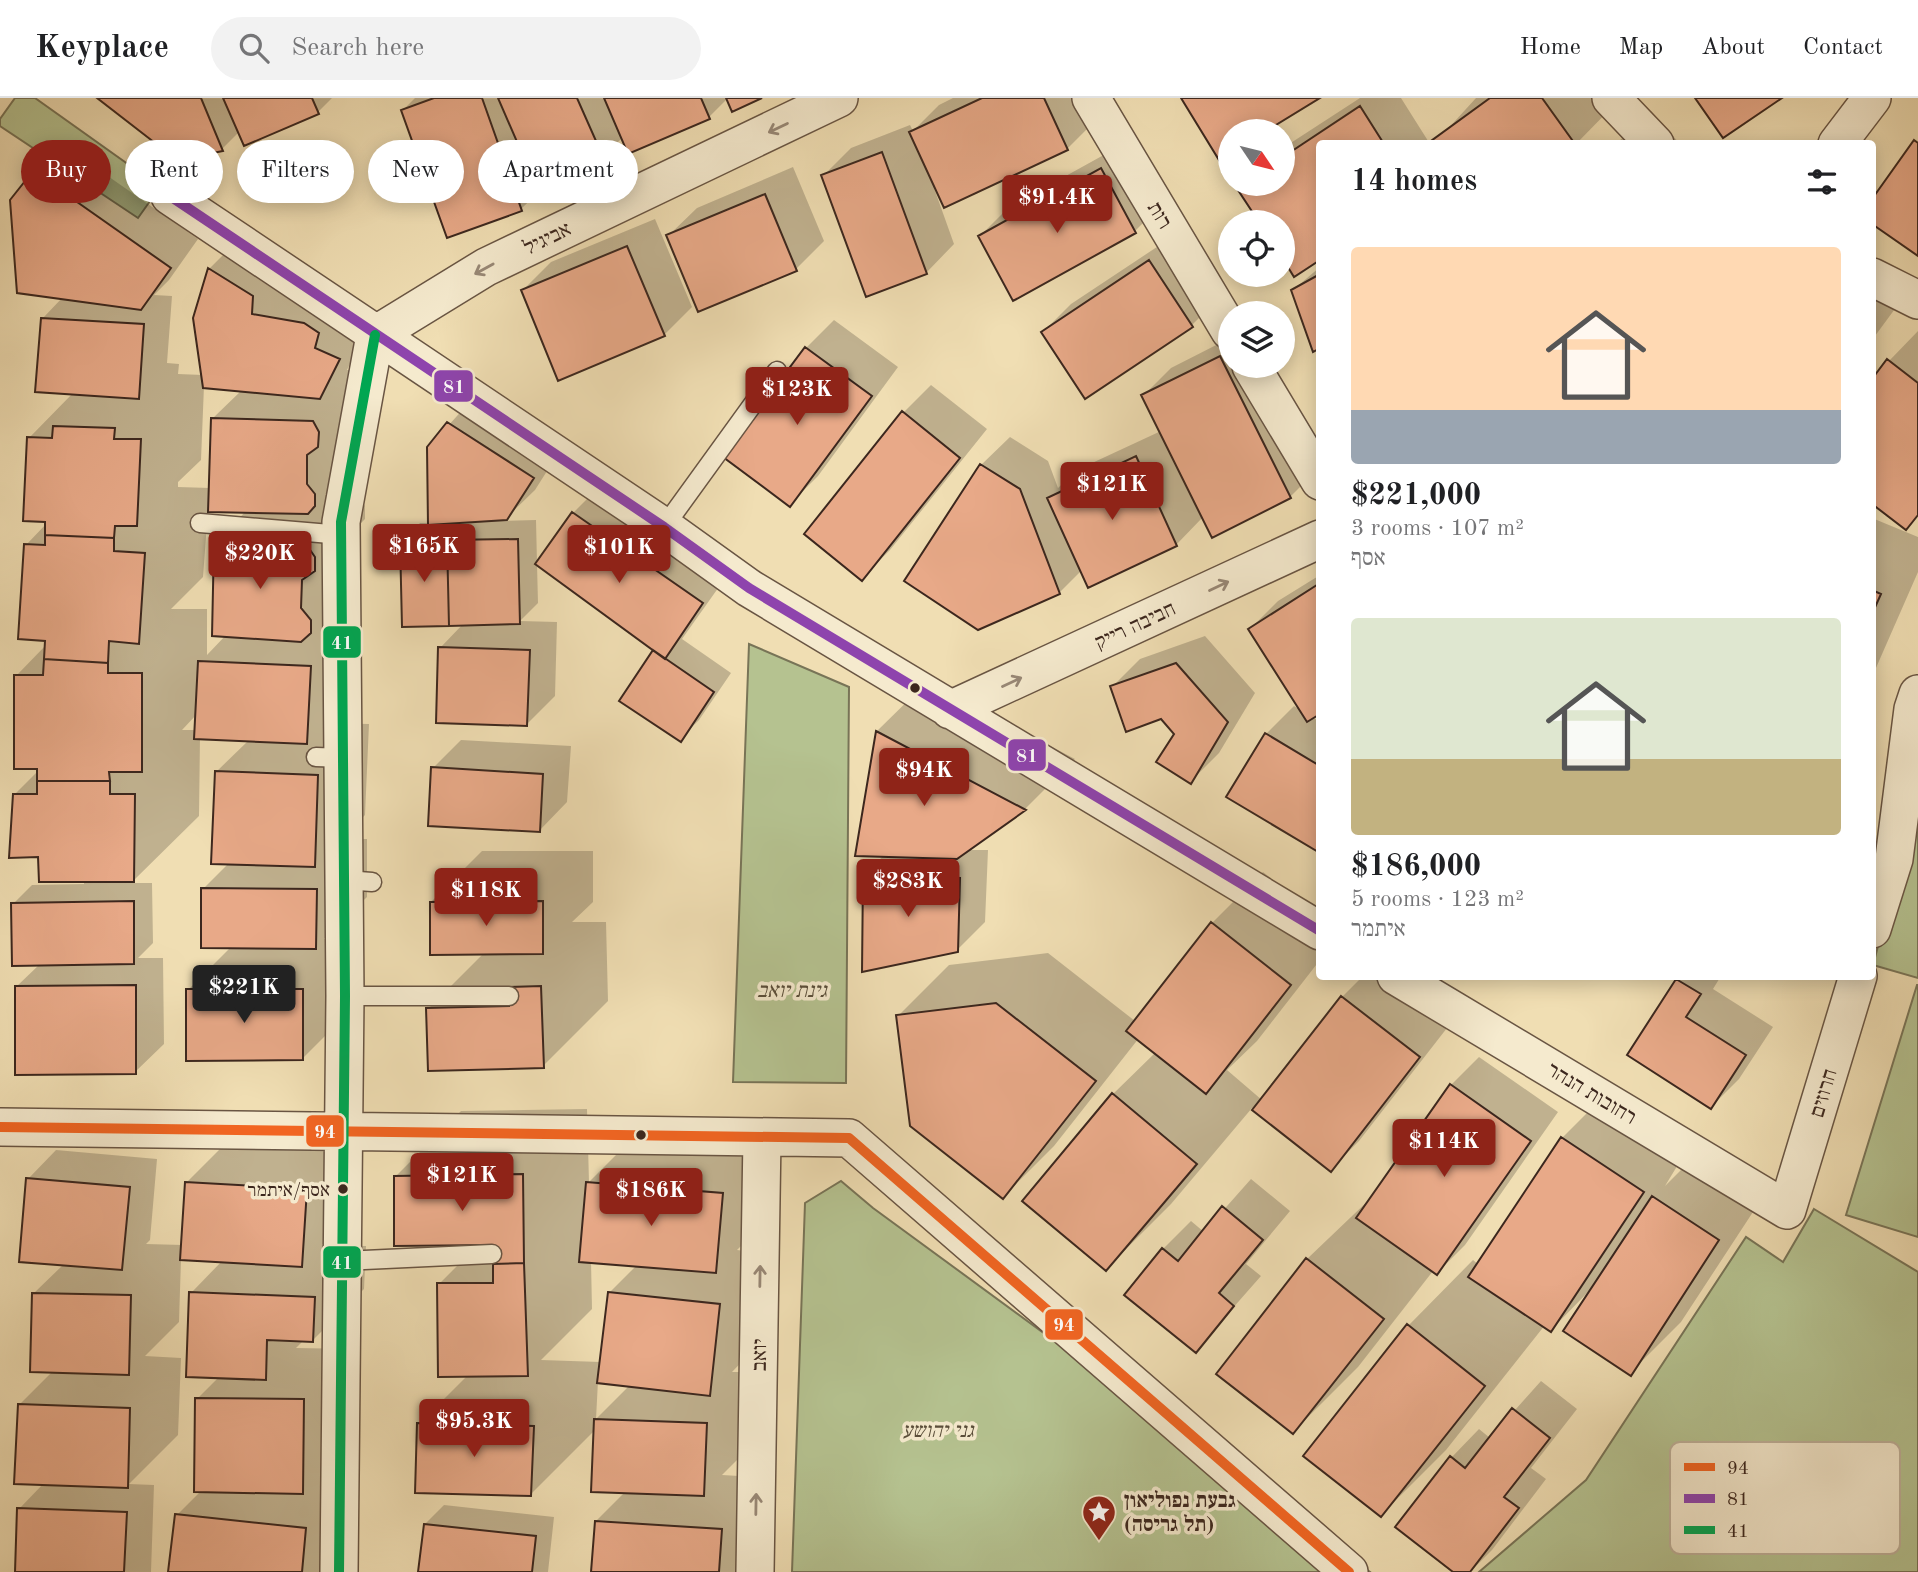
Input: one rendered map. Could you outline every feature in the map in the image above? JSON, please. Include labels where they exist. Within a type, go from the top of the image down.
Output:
[{"type":"street","name":"אביגיל","points":[[375,335],[486,267],[839,98]]},
{"type":"street","name":"רות","points":[[1091,98],[1218,311]]},
{"type":"street","points":[[1611,98],[1651,140]]},
{"type":"street","points":[[1840,140],[1872,98]]},
{"type":"street","points":[[180,203],[664,527],[749,588],[1316,929]]},
{"type":"street","points":[[1876,279],[1918,300]]},
{"type":"street","points":[[339,1572],[345,996],[358,881],[330,757],[341,522],[375,335]]},
{"type":"street","points":[[1258,378],[1316,474]]},
{"type":"street","name":"חביבה רייק","points":[[950,710],[1316,541]]},
{"type":"street","points":[[1876,902],[1883,856],[1918,694]]},
{"type":"street","name":"רחובות הנהר","points":[[1403,980],[1787,1210]]},
{"type":"street","name":"חרוזים","points":[[1787,1210],[1857,980]]},
{"type":"street","points":[[0,1127],[849,1138],[1349,1572]]},
{"type":"street","name":"יואב","points":[[755,1572],[762,1137]]},
{"type":"lane","points":[[664,527],[777,371]]},
{"type":"lane","points":[[200,523],[342,535]]},
{"type":"lane","points":[[345,996],[509,996]]},
{"type":"lane","points":[[343,1261],[492,1254]]},
{"type":"green space","points":[[15,98],[35,98],[94,140],[21,140],[0,126],[0,119]]},
{"type":"green space","points":[[111,152],[125,162],[125,203],[149,203],[138,218],[111,200]]},
{"type":"green space","name":"גינת יואב","points":[[749,644],[849,687],[846,1083],[733,1082]]},
{"type":"green space","points":[[1918,760],[1918,978],[1876,966],[1876,954],[1903,852]]},
{"type":"green space","points":[[1918,985],[1918,1237],[1846,1215]]},
{"type":"green space","name":"גני יהושע","points":[[841,1181],[873,1208],[1370,1572],[792,1572],[805,1203]]},
{"type":"green space","points":[[1814,1209],[1918,1272],[1918,1572],[1479,1572],[1586,1480],[1746,1237],[1783,1262]]},
{"type":"building","points":[[97,98],[201,98],[218,140],[151,140]]},
{"type":"building","points":[[223,98],[312,98],[319,114],[258,140],[241,140]]},
{"type":"building","points":[[434,98],[482,98],[497,140],[478,140],[478,203],[519,203],[522,211],[447,238],[434,203],[464,203],[464,140],[412,140],[401,110]]},
{"type":"building","points":[[498,98],[577,98],[596,140],[516,140]]},
{"type":"building","points":[[604,98],[701,98],[710,119],[638,150],[638,140],[622,140]]},
{"type":"building","points":[[726,98],[762,98],[732,112]]},
{"type":"building","points":[[982,98],[1044,98],[1068,150],[944,208],[909,132]]},
{"type":"building","points":[[1181,98],[1320,98],[1286,119],[1218,119],[1218,158]]},
{"type":"building","points":[[1490,98],[1542,98],[1572,140],[1432,140]]},
{"type":"building","points":[[1695,98],[1782,98],[1723,138]]},
{"type":"building","points":[[1360,106],[1381,140],[1316,140],[1316,263],[1295,276],[1295,210],[1251,210],[1242,196],[1295,196],[1295,149]]},
{"type":"building","points":[[1914,140],[1918,143],[1918,256],[1876,227],[1876,193]]},
{"type":"building","points":[[882,152],[927,274],[866,297],[821,175]]},
{"type":"building","points":[[1101,168],[1136,233],[1013,301],[978,236]]},
{"type":"building","points":[[21,186],[21,203],[79,203],[171,268],[141,310],[17,293],[10,200]]},
{"type":"building","points":[[765,194],[797,271],[698,312],[666,235]]},
{"type":"building","points":[[627,246],[665,336],[558,381],[521,290]]},
{"type":"building","points":[[1149,260],[1193,327],[1085,399],[1041,332]]},
{"type":"building","points":[[208,268],[253,296],[252,314],[304,323],[319,333],[315,348],[340,359],[320,399],[203,388],[193,318]]},
{"type":"building","points":[[1316,276],[1316,350],[1313,352],[1295,301],[1291,290]]},
{"type":"building","points":[[41,318],[144,324],[139,399],[35,392]]},
{"type":"building","points":[[805,347],[872,396],[790,507],[723,457]]},
{"type":"building","points":[[1218,357],[1218,378],[1231,378],[1291,498],[1212,538],[1141,395]]},
{"type":"building","points":[[1887,359],[1918,383],[1918,515],[1906,530],[1876,507],[1876,374]]},
{"type":"building","points":[[902,411],[960,458],[862,581],[804,534]]},
{"type":"building","points":[[211,418],[313,421],[319,432],[318,447],[307,455],[307,484],[315,494],[315,506],[308,514],[208,512]]},
{"type":"building","points":[[447,422],[534,478],[507,520],[428,525],[427,447]]},
{"type":"building","points":[[53,426],[115,428],[114,439],[141,439],[137,526],[115,526],[114,538],[45,535],[45,522],[23,521],[27,437],[52,438]]},
{"type":"building","points":[[1136,456],[1177,546],[1088,588],[1047,498]]},
{"type":"building","points":[[980,464],[1020,489],[1060,594],[978,630],[904,581]]},
{"type":"building","points":[[572,512],[703,603],[665,659],[535,564]]},
{"type":"building","points":[[45,535],[114,538],[114,551],[145,553],[139,644],[109,641],[108,663],[44,659],[45,641],[18,639],[24,544],[45,545]]},
{"type":"building","points":[[518,539],[520,624],[449,626],[447,540]]},
{"type":"building","points":[[447,540],[449,626],[402,627],[400,541]]},
{"type":"building","points":[[214,541],[308,547],[315,557],[315,571],[302,580],[301,608],[311,620],[311,633],[301,642],[212,636]]},
{"type":"building","points":[[1316,586],[1316,716],[1307,722],[1248,629]]},
{"type":"building","points":[[1876,592],[1881,594],[1876,605]]},
{"type":"building","points":[[438,647],[530,650],[527,726],[436,723]]},
{"type":"building","points":[[653,650],[714,692],[681,742],[619,701]]},
{"type":"building","points":[[44,659],[108,663],[108,673],[142,673],[142,772],[109,772],[110,781],[37,781],[37,769],[14,769],[14,675],[43,675]]},
{"type":"building","points":[[198,661],[311,666],[307,744],[194,739]]},
{"type":"building","points":[[1176,663],[1228,722],[1191,784],[1156,762],[1174,734],[1161,719],[1126,732],[1110,686]]},
{"type":"building","points":[[876,731],[1026,810],[957,859],[855,856]]},
{"type":"building","points":[[1265,733],[1316,764],[1316,851],[1226,797]]},
{"type":"building","points":[[431,767],[543,774],[540,832],[428,826]]},
{"type":"building","points":[[215,771],[318,775],[315,867],[211,864]]},
{"type":"building","points":[[37,781],[110,781],[110,794],[135,794],[134,882],[39,882],[38,857],[9,858],[13,794],[37,794]]},
{"type":"building","points":[[863,874],[960,878],[958,952],[862,972]]},
{"type":"building","points":[[201,888],[317,889],[316,949],[201,948]]},
{"type":"building","points":[[134,901],[134,964],[12,966],[11,903]]},
{"type":"building","points":[[543,901],[543,954],[430,955],[430,902]]},
{"type":"building","points":[[1211,922],[1291,985],[1206,1094],[1126,1031]]},
{"type":"building","points":[[1678,980],[1701,994],[1686,1017],[1746,1055],[1711,1109],[1627,1055]]},
{"type":"building","points":[[136,985],[136,1074],[15,1075],[15,986]]},
{"type":"building","points":[[541,986],[544,1068],[428,1071],[426,1008],[509,1006],[509,987]]},
{"type":"building","points":[[186,989],[303,989],[303,1060],[186,1061]]},
{"type":"building","points":[[1341,996],[1420,1057],[1331,1172],[1252,1110]]},
{"type":"building","points":[[996,1003],[1096,1081],[1003,1199],[910,1126],[896,1015]]},
{"type":"building","points":[[1450,1084],[1531,1141],[1437,1275],[1356,1218]]},
{"type":"building","points":[[1112,1093],[1197,1164],[1106,1271],[1022,1201]]},
{"type":"building","points":[[1561,1137],[1644,1192],[1551,1332],[1468,1277]]},
{"type":"building","points":[[523,1174],[524,1263],[493,1264],[492,1245],[394,1246],[394,1176]]},
{"type":"building","points":[[26,1178],[130,1187],[122,1270],[19,1262]]},
{"type":"building","points":[[185,1182],[307,1189],[302,1267],[180,1260]]},
{"type":"building","points":[[586,1182],[723,1193],[716,1273],[579,1262]]},
{"type":"building","points":[[1652,1196],[1719,1240],[1631,1376],[1563,1331]]},
{"type":"building","points":[[1222,1206],[1263,1240],[1219,1293],[1234,1306],[1196,1353],[1124,1295],[1162,1248],[1178,1261]]},
{"type":"building","points":[[1306,1258],[1384,1319],[1293,1434],[1216,1374]]},
{"type":"building","points":[[524,1263],[528,1376],[438,1377],[437,1283],[493,1283],[493,1264]]},
{"type":"building","points":[[189,1292],[315,1297],[313,1342],[267,1340],[266,1380],[186,1377]]},
{"type":"building","points":[[608,1292],[720,1304],[710,1396],[597,1383]]},
{"type":"building","points":[[32,1293],[131,1295],[129,1375],[30,1372]]},
{"type":"building","points":[[1407,1324],[1485,1386],[1381,1517],[1303,1456]]},
{"type":"building","points":[[195,1398],[304,1399],[303,1494],[194,1492]]},
{"type":"building","points":[[18,1404],[130,1408],[128,1488],[14,1484]]},
{"type":"building","points":[[1512,1408],[1550,1438],[1504,1497],[1519,1508],[1470,1572],[1453,1572],[1395,1527],[1450,1456],[1465,1468]]},
{"type":"building","points":[[594,1419],[707,1423],[704,1496],[591,1492]]},
{"type":"building","points":[[417,1423],[534,1426],[531,1496],[415,1493]]},
{"type":"building","points":[[17,1508],[127,1512],[124,1572],[15,1572]]},
{"type":"building","points":[[175,1514],[306,1528],[302,1572],[168,1572]]},
{"type":"building","points":[[595,1521],[722,1529],[719,1572],[591,1572]]},
{"type":"building","points":[[424,1524],[536,1536],[532,1572],[418,1572]]},
{"type":"transit line","name":"81","points":[[180,203],[664,527],[749,588],[1316,929]]},
{"type":"transit line","name":"41","points":[[339,1572],[345,996],[341,522],[375,335]]},
{"type":"transit line","name":"94","points":[[0,1127],[849,1138],[1349,1572]]},
{"type":"place","name":"אסף/איתמר","points":[[343,1189]]},
{"type":"place","name":"גבעת נפוליאון (תל גריסה)","points":[[1099,1542]]}]
